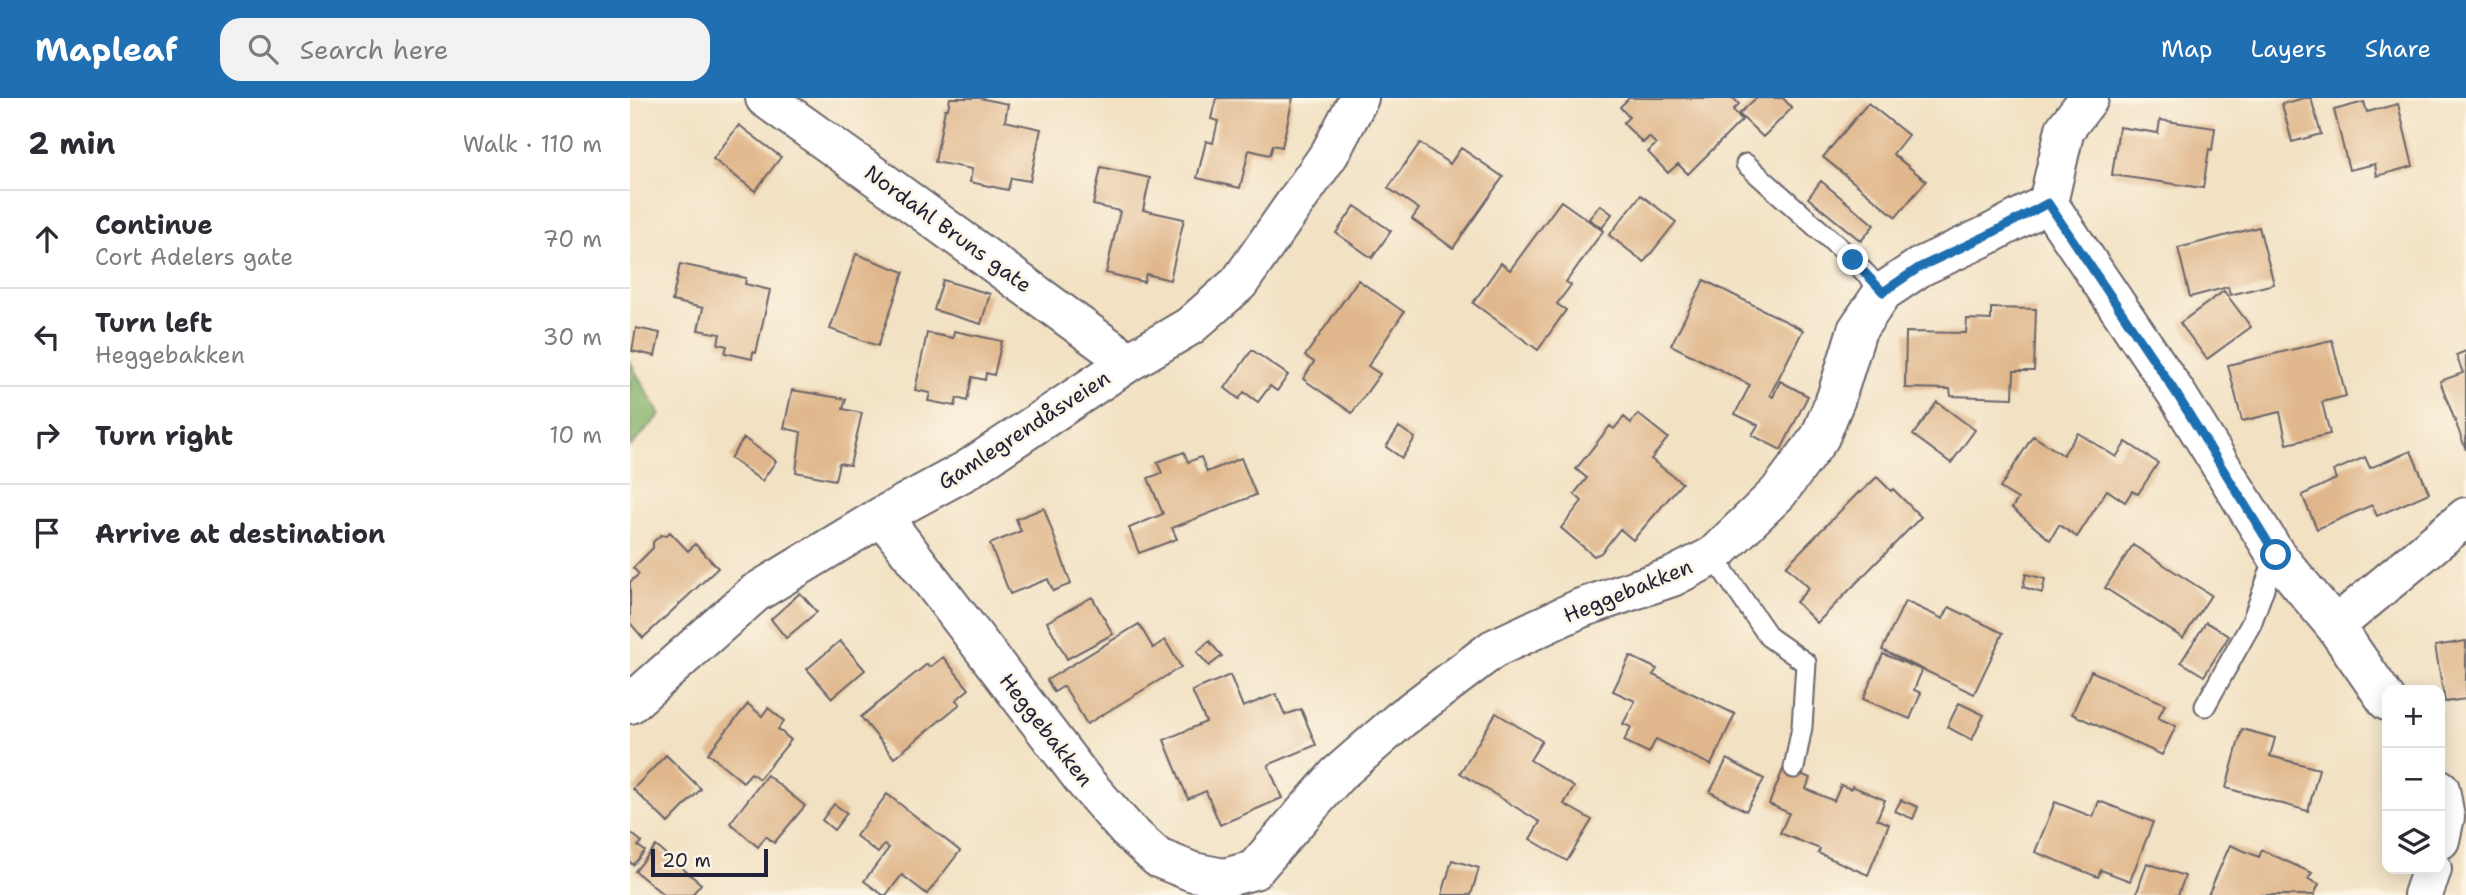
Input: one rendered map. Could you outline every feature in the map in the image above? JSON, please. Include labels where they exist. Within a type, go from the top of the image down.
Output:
[{"type":"street","name":"Nordahl Bruns gate","points":[[765,98],[1129,362]]},
{"type":"street","name":"Gamlegrendåsveien","points":[[630,704],[755,593],[882,516],[967,470],[1129,362],[1190,326],[1239,283],[1330,153],[1359,98]]},
{"type":"street","points":[[2089,98],[2065,129],[2048,203],[2176,393],[2276,555],[2335,626],[2382,694]]},
{"type":"street","name":"Heggebakken","points":[[882,516],[1086,782],[1127,830],[1158,858],[1193,872],[1256,882],[1337,775],[1401,719],[1493,649],[1581,608],[1672,577],[1713,556],[1778,494],[1820,437],[1836,398],[1857,330],[1883,292],[1920,267],[2048,203]]},
{"type":"street","points":[[2335,626],[2466,517]]},
{"type":"street","points":[[2423,895],[2430,874]]},
{"type":"lane","points":[[1746,164],[1853,260],[1883,292]]},
{"type":"lane","points":[[2205,706],[2251,624],[2276,555]]},
{"type":"lane","points":[[1713,556],[1769,637],[1806,663],[1802,727],[1794,768]]},
{"type":"green space","points":[[630,362],[660,415],[630,447]]},
{"type":"building","points":[[950,98],[979,98],[1008,104],[1005,121],[1041,129],[1030,181],[1011,178],[1008,190],[970,182],[972,169],[935,162],[945,109],[948,109]]},
{"type":"building","points":[[1216,98],[1293,98],[1282,147],[1273,145],[1270,155],[1249,150],[1240,188],[1197,178],[1206,141],[1213,143],[1218,121],[1211,119]]},
{"type":"building","points":[[1629,98],[1733,98],[1739,104],[1733,110],[1742,120],[1688,174],[1678,164],[1668,173],[1648,152],[1656,144],[1649,137],[1643,143],[1623,123],[1629,117],[1620,107]]},
{"type":"building","points":[[1756,98],[1783,98],[1792,108],[1763,137],[1739,114]]},
{"type":"building","points":[[2311,98],[2321,134],[2292,142],[2282,104]]},
{"type":"building","points":[[2364,102],[2367,112],[2398,104],[2413,166],[2377,176],[2375,164],[2349,170],[2334,110]]},
{"type":"building","points":[[1868,103],[1908,135],[1893,154],[1926,181],[1896,217],[1823,157]]},
{"type":"building","points":[[2160,120],[2215,128],[2203,188],[2112,175],[2119,127],[2158,133]]},
{"type":"building","points":[[739,125],[781,157],[755,191],[713,159]]},
{"type":"building","points":[[1420,143],[1450,164],[1461,148],[1503,177],[1453,248],[1412,219],[1419,209],[1388,188]]},
{"type":"building","points":[[1101,167],[1150,178],[1143,210],[1184,219],[1170,280],[1146,274],[1144,282],[1106,273],[1120,211],[1093,205]]},
{"type":"building","points":[[1821,181],[1874,225],[1861,241],[1808,198]]},
{"type":"building","points":[[1641,195],[1676,222],[1644,262],[1609,235]]},
{"type":"building","points":[[1561,201],[1603,231],[1566,282],[1571,285],[1557,304],[1566,310],[1538,350],[1473,303],[1501,263],[1510,270]]},
{"type":"building","points":[[1600,205],[1612,214],[1602,228],[1589,219]]},
{"type":"building","points":[[1355,206],[1391,231],[1372,258],[1336,233]]},
{"type":"building","points":[[2259,227],[2274,284],[2230,295],[2228,287],[2190,297],[2178,248]]},
{"type":"building","points":[[856,254],[904,272],[878,346],[830,329]]},
{"type":"building","points":[[680,264],[746,278],[745,284],[770,290],[756,353],[753,352],[752,359],[725,353],[727,346],[718,344],[720,334],[698,330],[703,308],[672,301]]},
{"type":"building","points":[[943,280],[990,294],[981,324],[934,310]]},
{"type":"building","points":[[1358,280],[1404,312],[1368,366],[1380,374],[1352,413],[1303,379],[1314,362],[1305,356]]},
{"type":"building","points":[[1704,280],[1803,330],[1770,395],[1773,397],[1780,381],[1808,396],[1781,450],[1752,435],[1758,425],[1735,414],[1750,385],[1671,345]]},
{"type":"building","points":[[2224,291],[2251,327],[2207,359],[2180,323]]},
{"type":"building","points":[[1991,308],[2036,309],[2034,371],[2014,371],[2013,398],[1951,396],[1950,389],[1905,388],[1906,332],[1966,333],[1967,319],[1991,320]]},
{"type":"building","points":[[636,328],[660,333],[655,356],[632,351]]},
{"type":"building","points":[[954,331],[1002,341],[994,375],[986,373],[985,380],[972,377],[967,401],[957,398],[955,406],[928,401],[930,393],[915,390],[927,333],[953,338]]},
{"type":"building","points":[[2332,340],[2346,396],[2322,402],[2330,434],[2287,444],[2280,412],[2242,421],[2228,365]]},
{"type":"building","points":[[1252,350],[1288,375],[1277,391],[1270,386],[1258,402],[1244,392],[1239,399],[1225,388]]},
{"type":"building","points":[[2466,351],[2466,450],[2440,381],[2463,373],[2456,355]]},
{"type":"building","points":[[792,390],[846,399],[843,409],[862,413],[850,465],[839,463],[835,480],[796,472],[801,432],[784,428]]},
{"type":"building","points":[[1937,402],[1975,430],[1951,463],[1913,435]]},
{"type":"building","points":[[1638,414],[1668,438],[1651,459],[1682,483],[1633,540],[1620,529],[1601,553],[1594,556],[1561,528],[1582,501],[1574,494],[1587,478],[1576,469],[1610,426],[1614,429],[1624,417],[1631,423]]},
{"type":"building","points":[[1399,427],[1415,438],[1402,458],[1386,447]]},
{"type":"building","points":[[2078,433],[2116,457],[2126,442],[2158,463],[2138,494],[2132,491],[2125,502],[2107,490],[2077,537],[2059,525],[2050,540],[2012,508],[2018,499],[2000,488],[2033,436],[2063,455]]},
{"type":"building","points":[[744,438],[776,461],[762,481],[730,458]]},
{"type":"building","points":[[2411,451],[2429,493],[2377,516],[2372,505],[2317,529],[2302,495],[2336,479],[2333,471],[2365,457],[2370,468]]},
{"type":"building","points":[[1184,452],[1188,462],[1201,457],[1207,472],[1241,458],[1256,495],[1172,528],[1177,539],[1139,553],[1129,528],[1163,514],[1148,478],[1162,473],[1157,462]]},
{"type":"building","points":[[1877,477],[1921,517],[1817,623],[1796,602],[1809,588],[1786,566]]},
{"type":"building","points":[[1044,508],[1071,584],[1053,591],[1048,579],[1010,594],[990,544],[1021,531],[1016,519]]},
{"type":"building","points":[[670,532],[688,551],[695,544],[718,568],[643,638],[630,623],[630,582],[639,574],[633,568],[653,548],[653,542]]},
{"type":"building","points":[[2133,545],[2211,595],[2183,638],[2105,588]]},
{"type":"building","points":[[2026,574],[2045,579],[2042,593],[2023,587]]},
{"type":"building","points":[[800,593],[817,612],[786,638],[771,619]]},
{"type":"building","points":[[1092,597],[1113,634],[1067,659],[1047,622]]},
{"type":"building","points":[[1905,601],[1943,619],[1949,607],[2003,633],[1974,694],[1882,650]]},
{"type":"building","points":[[2206,622],[2229,636],[2204,676],[2181,662]]},
{"type":"building","points":[[1139,624],[1153,648],[1165,640],[1181,667],[1087,724],[1064,686],[1054,692],[1047,680]]},
{"type":"building","points":[[840,641],[865,670],[832,698],[807,669]]},
{"type":"building","points":[[1209,641],[1222,656],[1209,666],[1197,652]]},
{"type":"building","points":[[2466,641],[2466,699],[2445,702],[2445,685],[2442,685],[2435,646]]},
{"type":"building","points":[[1883,654],[1922,670],[1914,690],[1921,693],[1910,719],[1863,699]]},
{"type":"building","points":[[1630,656],[1657,669],[1653,675],[1735,714],[1711,765],[1656,739],[1649,753],[1624,741],[1631,727],[1623,724],[1635,701],[1613,691]]},
{"type":"building","points":[[943,657],[969,689],[956,700],[960,704],[894,758],[861,717],[927,664],[930,667]]},
{"type":"building","points":[[2091,671],[2165,704],[2158,718],[2176,726],[2162,755],[2072,714]]},
{"type":"building","points":[[1230,675],[1243,707],[1276,694],[1285,715],[1301,709],[1316,745],[1268,765],[1282,798],[1220,825],[1206,791],[1188,799],[1164,740],[1206,722],[1192,691]]},
{"type":"building","points":[[1959,703],[1984,715],[1972,740],[1947,727]]},
{"type":"building","points":[[748,704],[762,716],[768,708],[784,721],[778,729],[791,740],[759,779],[751,773],[743,782],[708,753]]},
{"type":"building","points":[[1496,713],[1542,741],[1530,760],[1574,787],[1564,804],[1592,820],[1567,861],[1530,839],[1540,822],[1460,773]]},
{"type":"building","points":[[2242,729],[2275,738],[2270,756],[2319,769],[2308,811],[2226,788]]},
{"type":"building","points":[[666,755],[701,789],[668,823],[633,789]]},
{"type":"building","points":[[1727,759],[1764,779],[1746,811],[1710,792]]},
{"type":"building","points":[[1784,767],[1810,778],[1806,789],[1834,801],[1841,785],[1851,789],[1852,786],[1885,800],[1877,819],[1889,824],[1868,875],[1818,853],[1820,849],[1780,833],[1789,813],[1769,804]]},
{"type":"building","points":[[767,775],[805,806],[774,843],[766,836],[758,847],[730,823]]},
{"type":"building","points":[[887,794],[960,851],[927,894],[902,875],[886,895],[864,881],[889,848],[884,845],[878,853],[856,836]]},
{"type":"building","points":[[1901,800],[1918,807],[1913,819],[1895,811]]},
{"type":"building","points":[[2099,801],[2153,822],[2130,881],[2101,870],[2098,877],[2035,852],[2055,802],[2093,817]]},
{"type":"building","points":[[834,804],[847,813],[834,830],[822,820]]},
{"type":"building","points":[[630,832],[642,842],[638,846],[645,851],[633,865],[630,862]]},
{"type":"building","points":[[2230,845],[2259,857],[2262,850],[2312,873],[2308,879],[2319,884],[2314,895],[2208,895]]},
{"type":"building","points":[[656,846],[701,884],[692,895],[664,895],[635,871]]},
{"type":"building","points":[[1452,860],[1479,868],[1471,895],[1442,895]]},
{"type":"building","points":[[2147,863],[2185,876],[2178,895],[2136,895]]},
{"type":"route","points":[[1853,260],[1883,292],[1920,267],[2048,203],[2176,393],[2276,555]]}]
